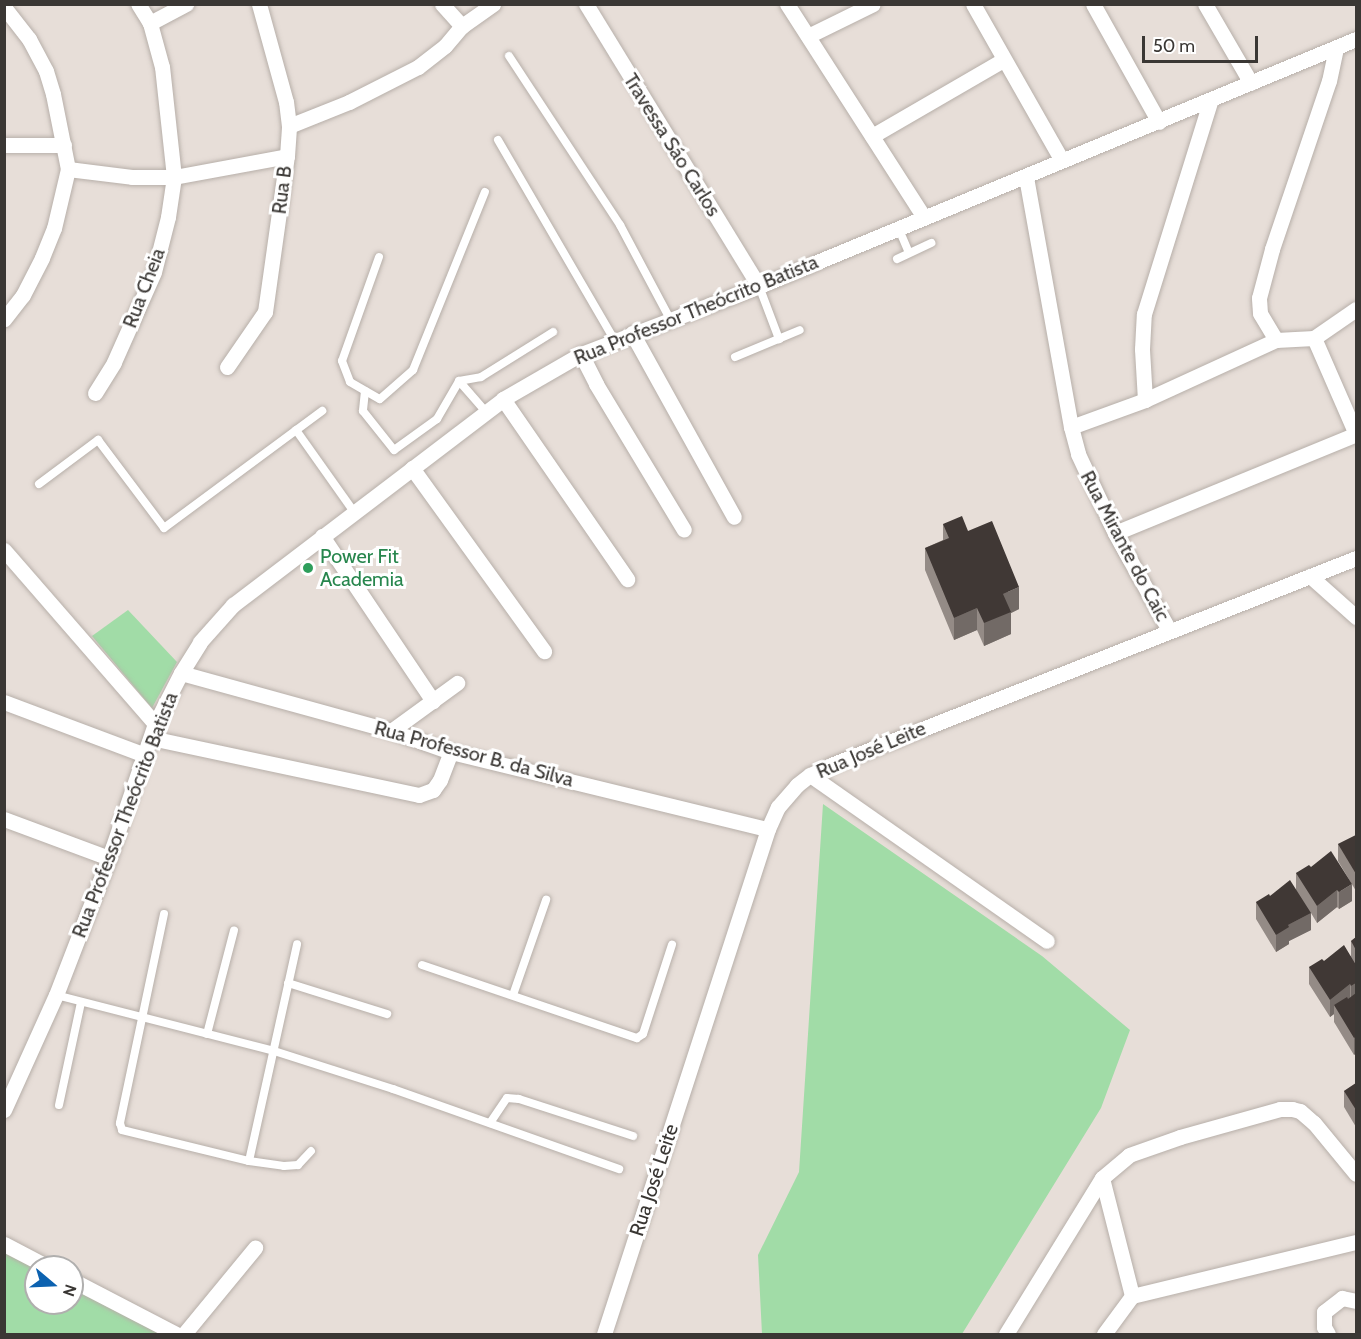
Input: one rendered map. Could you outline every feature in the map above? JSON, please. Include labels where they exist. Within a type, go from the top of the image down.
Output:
[{"type":"street","name":"Rua Cheia","points":[[95,393],[114,362],[154,272],[168,218],[174,177],[162,67],[150,23],[138,4]]},
{"type":"street","points":[[150,23],[186,4]]},
{"type":"street","name":"Rua B","points":[[227,367],[264,312],[287,156],[289,126],[274,52],[259,4]]},
{"type":"street","points":[[442,4],[462,26]]},
{"type":"street","points":[[289,126],[349,102],[418,67],[445,46],[462,26],[493,4]]},
{"type":"street","name":"Travessa Sáo Carlos","points":[[586,4],[759,286]]},
{"type":"street","points":[[787,4],[923,216]]},
{"type":"street","points":[[808,36],[873,4]]},
{"type":"street","points":[[973,4],[1061,159]]},
{"type":"street","points":[[1112,4],[1096,8],[1158,122]]},
{"type":"street","points":[[1205,4],[1251,83]]},
{"type":"street","points":[[4,7],[29,39],[46,71],[68,170],[54,228],[42,258],[23,295],[4,319]]},
{"type":"street","name":"Rua Professor Theócrito Batista","points":[[4,1110],[56,995],[109,858],[153,731],[181,673],[200,642],[233,605],[503,399],[581,354],[614,339],[671,321],[759,286],[923,216],[1026,177],[1061,159],[1210,102],[1356,39]]},
{"type":"street","points":[[1276,340],[1260,313],[1259,298],[1272,249],[1329,81],[1336,49]]},
{"type":"street","points":[[872,136],[1003,60]]},
{"type":"street","points":[[1144,400],[1142,349],[1144,314],[1210,102]]},
{"type":"street","points":[[4,145],[64,145]]},
{"type":"street","points":[[68,170],[132,177],[174,177],[287,156]]},
{"type":"street","name":"Rua Mirante do Caic","points":[[1026,177],[1071,427],[1094,491],[1169,630]]},
{"type":"street","points":[[1071,427],[1144,400],[1276,340],[1314,338],[1345,319],[1356,309]]},
{"type":"street","points":[[632,333],[687,437],[734,517]]},
{"type":"street","points":[[1115,533],[1356,434],[1314,338]]},
{"type":"street","points":[[581,354],[596,384],[684,530]]},
{"type":"street","points":[[503,399],[627,579]]},
{"type":"street","points":[[412,468],[544,651]]},
{"type":"street","points":[[322,536],[433,701]]},
{"type":"street","name":"Rua José Leite","points":[[604,1335],[768,829],[786,796],[810,775],[1169,630],[1356,558]]},
{"type":"street","points":[[8,561],[153,731],[419,795],[433,790],[451,752]]},
{"type":"street","points":[[1310,576],[1356,617]]},
{"type":"street","name":"Rua Professor B. da Silva","points":[[181,673],[391,730],[451,752],[768,829]]},
{"type":"street","points":[[391,730],[457,683]]},
{"type":"street","points":[[4,702],[145,755]]},
{"type":"street","points":[[810,775],[1047,941]]},
{"type":"street","points":[[4,819],[109,858]]},
{"type":"street","points":[[1006,1335],[1102,1178],[1129,1155],[1180,1137],[1286,1109],[1300,1111],[1307,1116],[1356,1174]]},
{"type":"street","points":[[1102,1178],[1132,1296]]},
{"type":"street","points":[[1104,1335],[1132,1296],[1356,1242]]},
{"type":"street","points":[[4,1244],[25,1255]]},
{"type":"street","points":[[184,1335],[255,1248]]},
{"type":"street","points":[[84,1286],[176,1335]]},
{"type":"street","points":[[1328,1335],[1324,1327],[1324,1312],[1342,1298],[1356,1301]]},
{"type":"lane","points":[[509,56],[620,225],[671,321]]},
{"type":"lane","points":[[498,140],[614,339]]},
{"type":"lane","points":[[378,257],[342,361],[350,381],[380,399],[413,370],[486,192]]},
{"type":"lane","points":[[898,227],[909,253]]},
{"type":"lane","points":[[897,259],[932,243]]},
{"type":"lane","points":[[759,286],[779,339]]},
{"type":"lane","points":[[735,357],[800,330]]},
{"type":"lane","points":[[365,391],[363,411],[394,450],[437,419],[459,381],[481,376],[553,332]]},
{"type":"lane","points":[[459,381],[486,412]]},
{"type":"lane","points":[[39,484],[98,440],[164,528],[321,411]]},
{"type":"lane","points":[[296,430],[354,512]]},
{"type":"lane","points":[[513,995],[546,900]]},
{"type":"lane","points":[[164,914],[120,1123],[122,1130],[249,1161],[294,1166],[311,1151]]},
{"type":"lane","points":[[207,1034],[234,930]]},
{"type":"lane","points":[[249,1161],[297,944]]},
{"type":"lane","points":[[422,965],[637,1038],[643,1034],[672,945]]},
{"type":"lane","points":[[288,982],[387,1014]]},
{"type":"lane","points":[[56,995],[274,1051],[619,1169]]},
{"type":"lane","points":[[59,1106],[81,1002]]},
{"type":"lane","points":[[490,1124],[507,1098],[519,1099],[633,1136]]},
{"type":"green space","points":[[128,610],[177,662],[152,708],[92,636]]},
{"type":"green space","points":[[823,804],[1042,956],[1130,1030],[1101,1108],[962,1334],[762,1334],[758,1255],[799,1172]]},
{"type":"green space","points":[[4,1253],[24,1263],[24,1315],[84,1315],[84,1294],[160,1334],[5,1334]]},
{"type":"building","points":[[962,516],[968,531],[992,521],[1019,587],[1003,594],[1011,612],[984,623],[977,608],[954,618],[925,548],[949,538],[943,524]]},
{"type":"building","points":[[1356,835],[1356,874],[1338,844]]},
{"type":"building","points":[[1331,851],[1352,884],[1339,892],[1337,890],[1317,906],[1296,873],[1309,865],[1311,867]]},
{"type":"building","points":[[1290,880],[1311,913],[1288,925],[1289,927],[1276,935],[1256,902],[1269,894],[1270,896]]},
{"type":"building","points":[[1356,937],[1356,950],[1351,941]]},
{"type":"building","points":[[1344,945],[1356,965],[1356,983],[1351,986],[1350,984],[1330,1000],[1309,967],[1322,959],[1324,961]]},
{"type":"building","points":[[1356,993],[1356,1037],[1354,1038],[1334,1005]]},
{"type":"building","points":[[1356,1083],[1356,1110],[1344,1091]]},
{"type":"place","name":"Power Fit Academia","points":[[308,568]]}]
